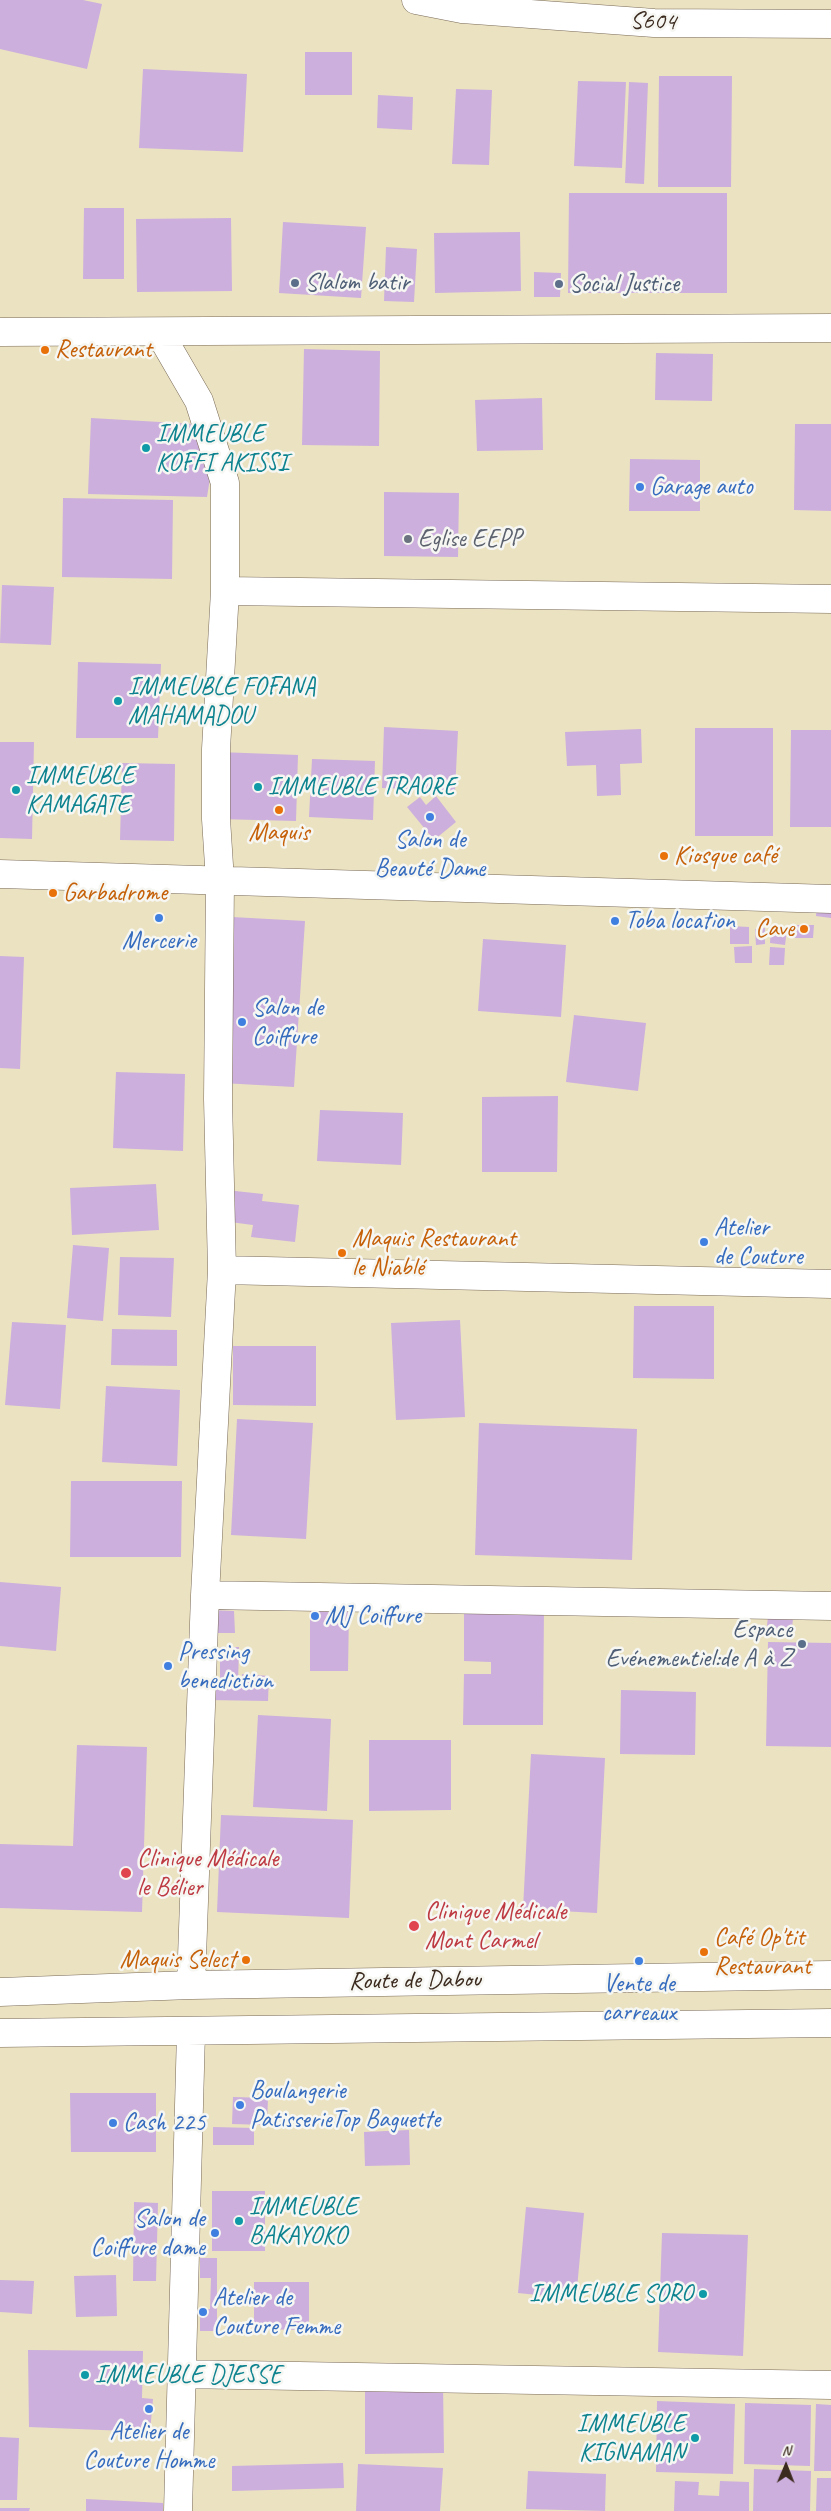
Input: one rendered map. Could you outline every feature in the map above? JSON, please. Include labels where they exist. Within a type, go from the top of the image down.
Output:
[{"type":"street","name":"S604","points":[[416,0],[462,9],[654,23],[831,24]]},
{"type":"street","points":[[0,332],[831,328]]},
{"type":"street","points":[[159,332],[199,401],[225,484],[225,591],[216,749],[216,819],[220,881],[218,1099],[222,1270],[205,1595],[191,1985]]},
{"type":"street","points":[[225,591],[831,600]]},
{"type":"street","points":[[0,874],[831,899]]},
{"type":"street","points":[[222,1270],[831,1284]]},
{"type":"street","points":[[205,1595],[831,1606]]},
{"type":"street","name":"Route de Dabou","points":[[0,1992],[191,1985],[831,1975]]},
{"type":"street","name":"Route de Dabou","points":[[0,2034],[831,2023]]},
{"type":"street","points":[[178,2511],[180,2374],[191,2032]]},
{"type":"street","points":[[180,2374],[831,2385]]},
{"type":"building","points":[[0,0],[83,0],[102,4],[87,69],[0,49]]},
{"type":"building","points":[[305,52],[352,52],[352,95],[305,95]]},
{"type":"building","points":[[143,69],[247,74],[243,152],[139,148]]},
{"type":"building","points":[[659,76],[732,76],[731,187],[658,187]]},
{"type":"building","points":[[578,81],[626,82],[622,168],[574,166]]},
{"type":"building","points":[[629,82],[648,83],[644,184],[625,183]]},
{"type":"building","points":[[456,89],[492,90],[489,165],[452,164]]},
{"type":"building","points":[[378,95],[413,97],[412,130],[377,128]]},
{"type":"building","points":[[569,193],[727,193],[727,293],[568,293]]},
{"type":"building","points":[[84,208],[124,208],[124,279],[83,279]]},
{"type":"building","points":[[231,218],[232,291],[137,292],[136,219]]},
{"type":"building","points":[[283,222],[366,227],[361,298],[279,293]]},
{"type":"building","points":[[520,232],[521,291],[435,293],[434,233]]},
{"type":"building","points":[[386,247],[417,249],[414,302],[384,301]]},
{"type":"building","points":[[534,272],[561,273],[560,297],[534,297]]},
{"type":"building","points":[[304,349],[380,351],[379,446],[302,445]]},
{"type":"building","points":[[656,353],[713,354],[712,401],[655,400]]},
{"type":"building","points":[[542,398],[543,450],[477,451],[475,400]]},
{"type":"building","name":"IMMEUBLE KOFFI AKISSI","points":[[91,418],[194,424],[211,472],[207,497],[88,494]]},
{"type":"building","points":[[795,424],[831,424],[831,511],[794,510]]},
{"type":"building","points":[[630,459],[700,460],[700,511],[629,511]]},
{"type":"building","points":[[384,492],[459,493],[458,557],[384,556]]},
{"type":"building","points":[[63,498],[173,500],[172,579],[62,577]]},
{"type":"building","points":[[2,585],[54,587],[51,645],[0,643]]},
{"type":"building","name":"IMMEUBLE FOFANA MAHAMADOU","points":[[78,662],[161,664],[158,738],[76,738]]},
{"type":"building","points":[[384,727],[458,731],[455,791],[382,788]]},
{"type":"building","points":[[695,728],[773,728],[773,836],[695,836]]},
{"type":"building","points":[[641,729],[642,763],[620,764],[621,795],[597,796],[596,765],[567,766],[565,732]]},
{"type":"building","points":[[791,730],[831,730],[831,827],[790,827]]},
{"type":"building","name":"IMMEUBLE KAMAGATE","points":[[0,742],[34,742],[32,839],[0,838]]},
{"type":"building","name":"IMMEUBLE TRAORE","points":[[219,752],[298,755],[296,821],[217,819]]},
{"type":"building","points":[[312,759],[375,761],[373,820],[309,817]]},
{"type":"building","points":[[122,763],[175,764],[174,841],[120,840]]},
{"type":"building","points":[[436,796],[456,822],[434,840],[407,807],[420,797],[426,805]]},
{"type":"building","points":[[817,903],[831,904],[831,918],[816,916]]},
{"type":"building","points":[[232,917],[305,921],[294,1087],[222,1083]]},
{"type":"building","points":[[794,925],[814,925],[813,938],[794,938]]},
{"type":"building","points":[[730,926],[749,927],[749,944],[730,944]]},
{"type":"building","points":[[765,928],[765,944],[756,945],[755,929]]},
{"type":"building","points":[[771,928],[787,930],[785,945],[770,943]]},
{"type":"building","points":[[483,939],[566,945],[561,1017],[478,1011]]},
{"type":"building","points":[[752,946],[752,963],[735,963],[734,947]]},
{"type":"building","points":[[770,947],[785,948],[784,965],[769,965]]},
{"type":"building","points":[[0,956],[24,957],[20,1069],[0,1068]]},
{"type":"building","points":[[574,1015],[646,1023],[638,1091],[566,1082]]},
{"type":"building","points":[[116,1072],[185,1074],[183,1151],[113,1148]]},
{"type":"building","points":[[558,1096],[557,1172],[482,1172],[482,1097]]},
{"type":"building","points":[[320,1110],[403,1113],[401,1165],[317,1161]]},
{"type":"building","points":[[156,1184],[159,1230],[72,1235],[70,1188]]},
{"type":"building","points":[[226,1190],[263,1194],[262,1201],[299,1205],[295,1242],[251,1237],[253,1225],[222,1221]]},
{"type":"building","points":[[73,1245],[109,1248],[103,1321],[67,1318]]},
{"type":"building","points":[[120,1257],[174,1258],[171,1317],[118,1315]]},
{"type":"building","points":[[634,1306],[714,1306],[714,1379],[633,1378]]},
{"type":"building","points":[[460,1320],[465,1417],[396,1420],[391,1323]]},
{"type":"building","points":[[12,1322],[66,1325],[60,1409],[5,1405]]},
{"type":"building","points":[[112,1329],[177,1330],[177,1366],[111,1365]]},
{"type":"building","points":[[233,1346],[316,1346],[316,1406],[233,1405]]},
{"type":"building","points":[[106,1386],[180,1390],[177,1466],[102,1462]]},
{"type":"building","points":[[237,1419],[313,1423],[306,1539],[231,1535]]},
{"type":"building","points":[[479,1423],[637,1429],[632,1560],[475,1555]]},
{"type":"building","points":[[71,1481],[182,1481],[181,1557],[70,1557]]},
{"type":"building","points":[[0,1582],[61,1587],[56,1651],[0,1646]]},
{"type":"building","points":[[464,1606],[544,1607],[543,1725],[463,1725],[464,1674],[491,1674],[491,1662],[464,1661]]},
{"type":"building","points":[[208,1610],[234,1611],[235,1633],[214,1633],[213,1687],[243,1687],[242,1674],[269,1676],[268,1701],[207,1700]]},
{"type":"building","points":[[310,1611],[349,1612],[348,1671],[310,1671]]},
{"type":"building","points":[[768,1616],[793,1619],[791,1637],[766,1635]]},
{"type":"building","points":[[768,1642],[831,1643],[831,1747],[766,1746]]},
{"type":"building","points":[[220,1647],[239,1647],[238,1685],[220,1685]]},
{"type":"building","points":[[621,1690],[696,1692],[695,1755],[620,1754]]},
{"type":"building","points":[[258,1715],[331,1719],[327,1811],[253,1807]]},
{"type":"building","points":[[369,1740],[451,1740],[451,1810],[369,1811]]},
{"type":"building","points":[[77,1745],[147,1747],[142,1912],[0,1908],[0,1844],[73,1846]]},
{"type":"building","points":[[531,1754],[605,1758],[597,1913],[523,1909]]},
{"type":"building","points":[[221,1815],[353,1820],[349,1918],[217,1912]]},
{"type":"building","name":"Cash 225","points":[[70,2093],[156,2093],[156,2152],[71,2152]]},
{"type":"building","points":[[233,2097],[268,2098],[267,2125],[232,2124]]},
{"type":"building","points":[[213,2127],[254,2128],[254,2145],[213,2145]]},
{"type":"building","points":[[409,2130],[410,2165],[365,2166],[364,2132]]},
{"type":"building","name":"IMMEUBLE BAKAYOKO","points":[[212,2191],[265,2191],[265,2251],[212,2251]]},
{"type":"building","points":[[134,2202],[158,2203],[156,2281],[133,2281]]},
{"type":"building","points":[[526,2207],[584,2213],[576,2299],[518,2293]]},
{"type":"building","name":"IMMEUBLE SORO","points":[[662,2233],[748,2235],[743,2356],[658,2352]]},
{"type":"building","points":[[200,2258],[217,2258],[217,2331],[200,2331],[200,2309],[210,2309],[211,2278],[200,2278]]},
{"type":"building","points":[[116,2275],[117,2316],[76,2317],[74,2276]]},
{"type":"building","points":[[0,2280],[34,2281],[32,2314],[0,2312]]},
{"type":"building","points":[[254,2282],[309,2282],[309,2330],[254,2329]]},
{"type":"building","name":"IMMEUBLE DJESSE","points":[[28,2350],[143,2351],[142,2398],[153,2399],[150,2432],[29,2427]]},
{"type":"building","points":[[365,2384],[443,2384],[444,2453],[365,2454]]},
{"type":"building","name":"IMMEUBLE KIGNAMAN","points":[[657,2401],[735,2404],[733,2474],[656,2472]]},
{"type":"building","points":[[745,2403],[811,2405],[810,2466],[744,2464]]},
{"type":"building","points":[[816,2404],[831,2405],[831,2471],[814,2471]]},
{"type":"building","points":[[0,2437],[19,2438],[17,2500],[0,2500]]},
{"type":"building","points":[[343,2463],[344,2488],[232,2491],[232,2466]]},
{"type":"building","points":[[358,2464],[443,2468],[440,2511],[356,2511]]},
{"type":"building","points":[[754,2469],[811,2471],[810,2511],[753,2511]]},
{"type":"building","points":[[528,2471],[606,2474],[605,2511],[526,2509]]},
{"type":"building","points":[[817,2478],[831,2478],[831,2511],[816,2511]]},
{"type":"building","points":[[675,2481],[699,2482],[698,2495],[719,2496],[720,2481],[749,2482],[749,2511],[674,2511]]},
{"type":"building","points":[[86,2499],[163,2503],[163,2511],[86,2511]]},
{"type":"building","points":[[0,2508],[30,2508],[29,2511],[0,2511]]},
{"type":"place","name":"Slalom batir","points":[[295,283]]},
{"type":"place","name":"Social Justice","points":[[559,284]]},
{"type":"place","name":"Restaurant","points":[[45,350]]},
{"type":"place","name":"IMMEUBLE KOFFI AKISSI","points":[[146,448]]},
{"type":"place","name":"Garage auto","points":[[640,487]]},
{"type":"place","name":"Eglise EEPP","points":[[408,539]]},
{"type":"place","name":"IMMEUBLE FOFANA MAHAMADOU","points":[[118,701]]},
{"type":"place","name":"IMMEUBLE TRAORE","points":[[258,787]]},
{"type":"place","name":"IMMEUBLE KAMAGATE","points":[[16,790]]},
{"type":"place","name":"Maquis","points":[[279,810]]},
{"type":"place","name":"Salon de Beauté Dame","points":[[430,817]]},
{"type":"place","name":"Kiosque café","points":[[664,856]]},
{"type":"place","name":"Garbadrome","points":[[53,893]]},
{"type":"place","name":"Mercerie","points":[[159,918]]},
{"type":"place","name":"Toba location","points":[[615,921]]},
{"type":"place","name":"Cave","points":[[804,929]]},
{"type":"place","name":"Salon de Coiffure","points":[[242,1022]]},
{"type":"place","name":"Atelier de Couture","points":[[704,1242]]},
{"type":"place","name":"Maquis Restaurant le Niablé","points":[[342,1253]]},
{"type":"place","name":"MJ Coiffure","points":[[315,1616]]},
{"type":"place","name":"Espace Evénementiel:de A à Z","points":[[802,1644]]},
{"type":"place","name":"Pressing benediction","points":[[168,1666]]},
{"type":"place","name":"Clinique Médicale le Bélier","points":[[126,1873]]},
{"type":"place","name":"Clinique Médicale Mont Carmel","points":[[414,1926]]},
{"type":"place","name":"Café Op'tit Restaurant","points":[[704,1952]]},
{"type":"place","name":"Maquis Select","points":[[246,1960]]},
{"type":"place","name":"Vente de carreaux","points":[[639,1961]]},
{"type":"place","name":"Boulangerie PatisserieTop Baguette","points":[[240,2105]]},
{"type":"place","name":"Cash 225","points":[[113,2123]]},
{"type":"place","name":"IMMEUBLE BAKAYOKO","points":[[239,2221]]},
{"type":"place","name":"Salon de Coiffure dame","points":[[215,2233]]},
{"type":"place","name":"IMMEUBLE SORO","points":[[703,2294]]},
{"type":"place","name":"Atelier de Couture Femme","points":[[203,2312]]},
{"type":"place","name":"IMMEUBLE DJESSE","points":[[85,2375]]},
{"type":"place","name":"Atelier de Couture Homme","points":[[149,2409]]},
{"type":"place","name":"IMMEUBLE KIGNAMAN","points":[[695,2438]]}]
